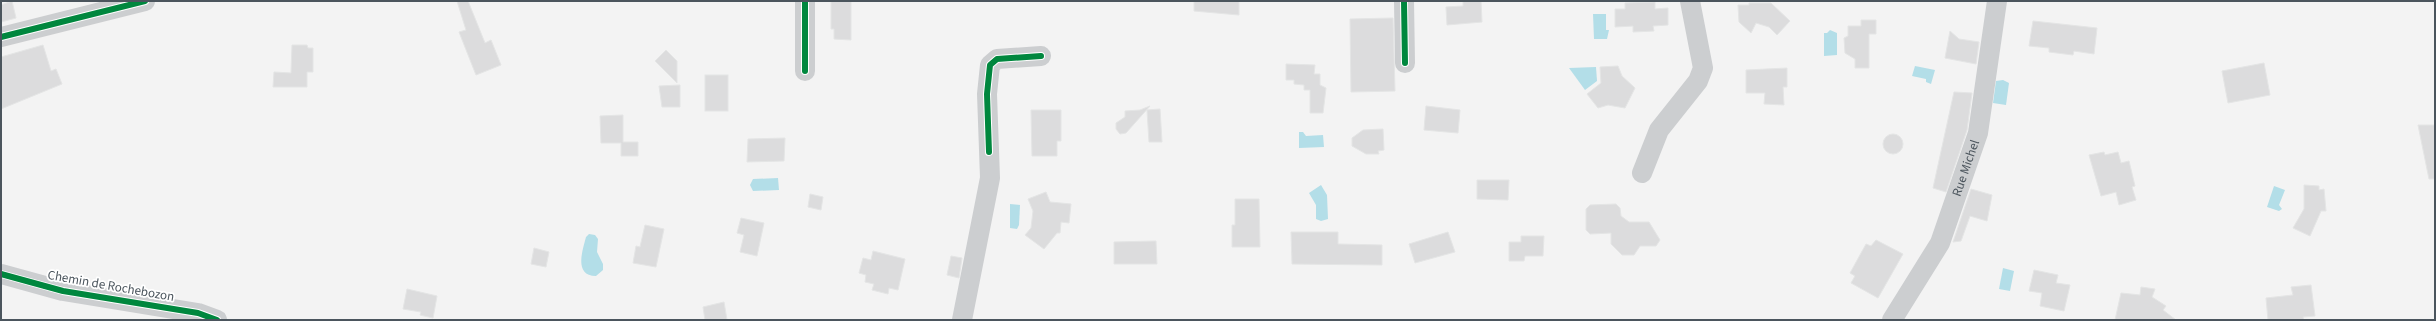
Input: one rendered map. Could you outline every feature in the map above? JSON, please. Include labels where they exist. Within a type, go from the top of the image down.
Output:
[{"type":"street","points":[[1,37],[144,1]]},
{"type":"street","points":[[805,1],[805,71]]},
{"type":"street","points":[[1404,1],[1405,63]]},
{"type":"street","points":[[1642,173],[1659,130],[1698,81],[1703,68],[1690,1]]},
{"type":"street","name":"Rue Michel","points":[[1892,320],[1940,243],[1978,133],[1997,1]]},
{"type":"street","points":[[962,320],[990,178],[987,94],[990,64],[997,59],[1041,56]]},
{"type":"street","name":"Chemin de Rochebozon","points":[[1,274],[63,291],[198,313],[217,320]]},
{"type":"water","points":[[1593,14],[1606,14],[1606,30],[1609,30],[1607,39],[1594,39]]},
{"type":"water","points":[[1830,30],[1837,33],[1837,55],[1824,56],[1824,33],[1827,33]]},
{"type":"water","points":[[1915,66],[1935,70],[1931,84],[1926,82],[1926,79],[1912,76]]},
{"type":"water","points":[[1596,67],[1597,81],[1585,90],[1569,68]]},
{"type":"water","points":[[2003,80],[2009,83],[2006,105],[1993,103],[1996,81]]},
{"type":"water","points":[[1299,132],[1303,132],[1306,136],[1323,135],[1324,147],[1299,148]]},
{"type":"water","points":[[778,178],[779,190],[753,191],[750,185],[753,179]]},
{"type":"water","points":[[1321,185],[1327,195],[1328,219],[1321,221],[1316,219],[1316,205],[1309,193]]},
{"type":"water","points":[[2274,186],[2285,190],[2279,205],[2282,209],[2279,211],[2267,207]]},
{"type":"water","points":[[1010,204],[1020,205],[1019,225],[1017,229],[1010,228]]},
{"type":"water","points":[[589,234],[595,235],[598,239],[597,252],[603,264],[603,270],[596,276],[589,275],[584,272],[581,261],[586,237]]},
{"type":"water","points":[[2003,268],[2014,271],[2010,291],[1999,289]]},
{"type":"building","points":[[12,1],[16,18],[1,22],[1,5]]},
{"type":"building","points":[[457,1],[468,1],[485,43],[491,40],[501,65],[476,75],[459,32],[466,30]]},
{"type":"building","points":[[831,1],[851,1],[851,40],[834,39],[834,29],[831,29]]},
{"type":"building","points":[[1194,1],[1239,1],[1239,15],[1194,11]]},
{"type":"building","points":[[1463,1],[1481,1],[1482,22],[1447,25],[1446,7],[1463,6]]},
{"type":"building","points":[[1655,2],[1655,9],[1668,8],[1668,25],[1653,26],[1654,31],[1633,32],[1633,26],[1615,27],[1615,9],[1625,9],[1625,3]]},
{"type":"building","points":[[1749,3],[1771,3],[1790,21],[1777,35],[1769,27],[1756,23],[1751,33],[1739,22],[1738,5],[1749,5]]},
{"type":"building","points":[[1393,18],[1395,91],[1351,92],[1350,19]]},
{"type":"building","points":[[1861,20],[1876,20],[1876,34],[1869,34],[1869,68],[1855,68],[1855,59],[1845,53],[1844,38],[1848,36],[1848,26],[1861,26]]},
{"type":"building","points":[[2033,21],[2097,28],[2094,54],[2074,51],[2073,55],[2049,52],[2049,48],[2029,46]]},
{"type":"building","points":[[1950,31],[1959,39],[1979,42],[1976,64],[1945,58]]},
{"type":"building","points":[[43,45],[51,71],[56,69],[62,84],[1,109],[1,57]]},
{"type":"building","points":[[292,45],[307,45],[308,48],[313,48],[313,72],[307,72],[307,87],[273,87],[274,72],[291,73]]},
{"type":"building","points":[[666,50],[677,61],[677,83],[655,61]]},
{"type":"building","points":[[2264,63],[2270,95],[2228,103],[2222,71]]},
{"type":"building","points":[[1286,64],[1315,65],[1314,74],[1320,74],[1320,85],[1326,88],[1323,113],[1310,113],[1310,90],[1304,90],[1304,85],[1294,84],[1294,80],[1286,80]]},
{"type":"building","points":[[1618,66],[1622,76],[1635,88],[1625,108],[1608,105],[1598,108],[1587,94],[1601,83],[1600,67]]},
{"type":"building","points":[[1787,68],[1787,87],[1783,87],[1784,105],[1764,104],[1765,93],[1746,93],[1746,70]]},
{"type":"building","points":[[705,75],[728,75],[728,111],[705,111]]},
{"type":"building","points":[[680,85],[680,107],[662,107],[659,86]]},
{"type":"building","points":[[1954,92],[1972,93],[1967,130],[1946,192],[1933,188]]},
{"type":"building","points":[[1150,106],[1126,133],[1120,134],[1116,129],[1116,123],[1125,117],[1125,111],[1140,110]]},
{"type":"building","points":[[1426,106],[1460,110],[1458,133],[1424,130]]},
{"type":"building","points":[[1160,109],[1162,142],[1149,142],[1147,110]]},
{"type":"building","points":[[1031,110],[1061,110],[1061,141],[1057,141],[1057,156],[1032,156]]},
{"type":"building","points":[[623,115],[623,142],[638,142],[638,156],[621,156],[621,143],[601,143],[600,116]]},
{"type":"building","points":[[2418,125],[2435,125],[2435,179],[2429,179]]},
{"type":"building","points":[[1383,129],[1384,150],[1378,151],[1379,154],[1366,154],[1352,146],[1352,138],[1363,130]]},
{"type":"building","points":[[1893,134],[1900,137],[1903,144],[1900,151],[1893,154],[1886,151],[1883,144],[1886,137]]},
{"type":"building","points":[[785,138],[784,161],[747,162],[748,139]]},
{"type":"building","points":[[2104,152],[2105,155],[2118,152],[2121,163],[2129,161],[2135,186],[2132,187],[2136,200],[2119,205],[2116,192],[2101,196],[2089,155]]},
{"type":"building","points":[[1477,180],[1509,180],[1508,200],[1477,199]]},
{"type":"building","points":[[2304,185],[2319,186],[2319,190],[2324,189],[2326,211],[2321,211],[2310,236],[2293,228],[2304,209]]},
{"type":"building","points":[[1971,189],[1992,195],[1987,221],[1970,216],[1961,241],[1953,242]]},
{"type":"building","points":[[1046,192],[1050,202],[1071,204],[1069,223],[1061,222],[1060,233],[1057,233],[1044,249],[1025,235],[1031,228],[1033,211],[1028,199]]},
{"type":"building","points":[[810,194],[823,197],[821,210],[808,207]]},
{"type":"building","points":[[1235,199],[1259,199],[1260,247],[1232,247],[1232,225],[1235,225]]},
{"type":"building","points":[[1616,204],[1620,208],[1621,216],[1629,222],[1649,222],[1660,240],[1656,246],[1640,246],[1634,255],[1622,255],[1611,244],[1611,233],[1590,234],[1586,230],[1586,209],[1590,205]]},
{"type":"building","points":[[741,218],[764,223],[757,256],[740,252],[744,235],[737,233]]},
{"type":"building","points":[[645,225],[664,229],[656,267],[633,263],[636,246],[640,247]]},
{"type":"building","points":[[1291,232],[1338,232],[1338,244],[1382,245],[1382,265],[1292,264]]},
{"type":"building","points":[[1448,232],[1455,252],[1415,263],[1409,244]]},
{"type":"building","points":[[1521,236],[1544,236],[1543,256],[1525,256],[1524,261],[1509,261],[1509,242],[1521,242]]},
{"type":"building","points":[[1876,240],[1903,254],[1878,298],[1851,283],[1855,276],[1850,273],[1866,244],[1871,246]]},
{"type":"building","points":[[1156,241],[1157,264],[1114,264],[1114,242]]},
{"type":"building","points":[[534,248],[549,252],[546,267],[531,264]]},
{"type":"building","points":[[873,251],[905,259],[898,290],[889,288],[888,294],[872,290],[874,284],[865,282],[866,275],[859,273],[863,258],[871,260]]},
{"type":"building","points":[[951,256],[962,258],[959,278],[947,275]]},
{"type":"building","points":[[2034,270],[2058,275],[2056,283],[2070,285],[2064,311],[2040,306],[2042,293],[2029,291]]},
{"type":"building","points":[[2311,285],[2315,316],[2303,317],[2304,320],[2268,320],[2266,298],[2293,295],[2291,287]]},
{"type":"building","points":[[2141,287],[2155,289],[2152,297],[2166,306],[2163,310],[2176,320],[2115,320],[2121,293],[2140,295]]},
{"type":"building","points":[[407,289],[437,296],[433,318],[420,315],[421,312],[403,309]]},
{"type":"building","points":[[724,302],[727,320],[705,320],[703,307]]},
{"type":"cycle path","points":[[1,37],[145,1]]},
{"type":"cycle path","points":[[805,1],[805,71]]},
{"type":"cycle path","points":[[1404,1],[1405,63]]},
{"type":"cycle path","points":[[989,152],[987,94],[990,65],[997,59],[1041,56]]},
{"type":"cycle path","points":[[1,274],[63,291],[198,313],[217,320]]}]
